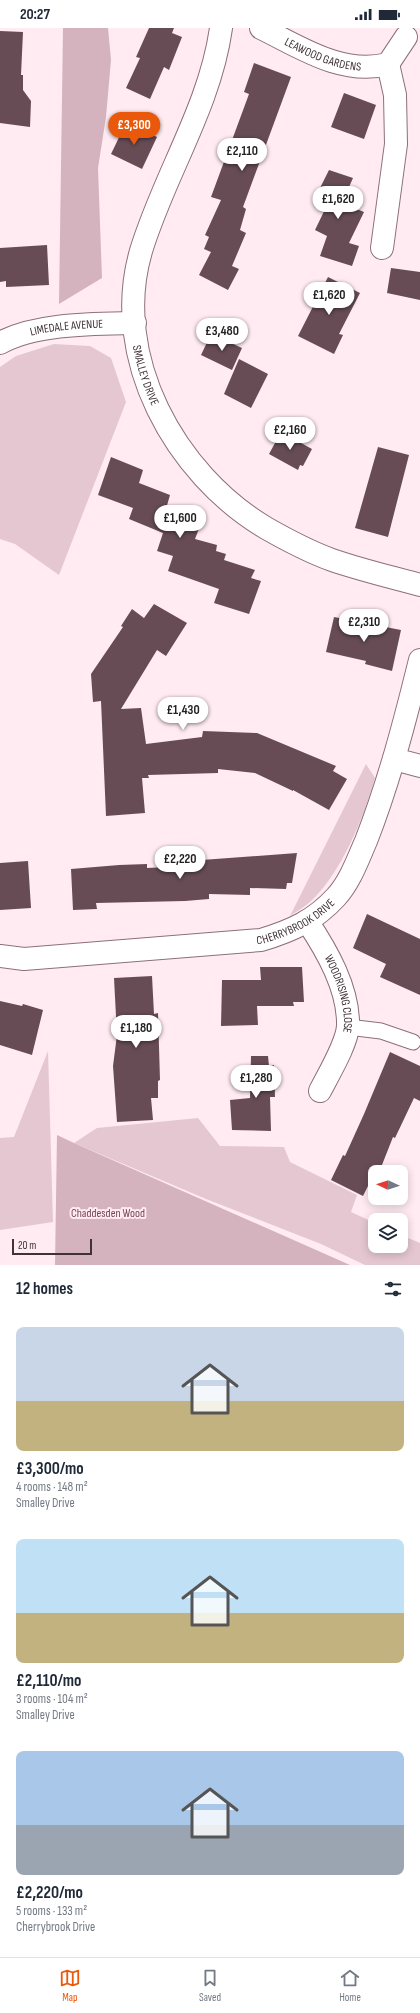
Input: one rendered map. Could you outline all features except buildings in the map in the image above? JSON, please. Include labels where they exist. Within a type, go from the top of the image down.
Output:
[{"type":"street","name":"SMALLEY DRIVE","points":[[221,28],[208,84],[194,121],[156,209],[141,253],[134,294],[135,342],[148,388],[183,454],[235,506],[266,528],[331,560],[420,585]]},
{"type":"street","name":"LEAWOOD GARDENS","points":[[261,28],[317,57],[342,64],[374,68],[388,64]]},
{"type":"street","points":[[382,248],[396,144],[395,95],[388,64],[406,37]]},
{"type":"street","name":"LIMEDALE AVENUE","points":[[0,343],[40,330],[75,325],[135,323]]},
{"type":"street","name":"CHERRYBROOK DRIVE","points":[[0,956],[24,959],[261,940],[292,930],[316,916],[337,896],[355,866],[387,786],[420,660]]},
{"type":"street","points":[[394,759],[420,766]]},
{"type":"street","name":"WOODRISING CLOSE","points":[[307,921],[324,946],[344,994],[348,1027],[340,1052],[320,1091]]},
{"type":"lane","points":[[348,1027],[381,1031],[413,1042]]},
{"type":"shaded area","points":[[54,344],[90,346],[111,358],[126,402],[59,575],[15,544],[0,539],[0,367],[16,356]]},
{"type":"shaded area","points":[[366,764],[375,778],[365,810],[350,844],[332,876],[321,890],[303,908],[290,916]]},
{"type":"shaded area","points":[[48,1051],[53,1222],[0,1230],[0,1138],[14,1137]]},
{"type":"shaded area","points":[[198,1118],[220,1146],[284,1147],[290,1162],[357,1195],[351,1212],[368,1220],[368,1253],[408,1253],[408,1238],[420,1243],[420,1265],[365,1265],[321,1244],[206,1199],[74,1143],[97,1128]]},
{"type":"green space","points":[[63,28],[108,28],[111,60],[106,117],[98,168],[102,278],[59,304]]},
{"type":"green space","name":"Chaddesden Wood","points":[[57,1135],[74,1143],[350,1265],[55,1265]]}]
